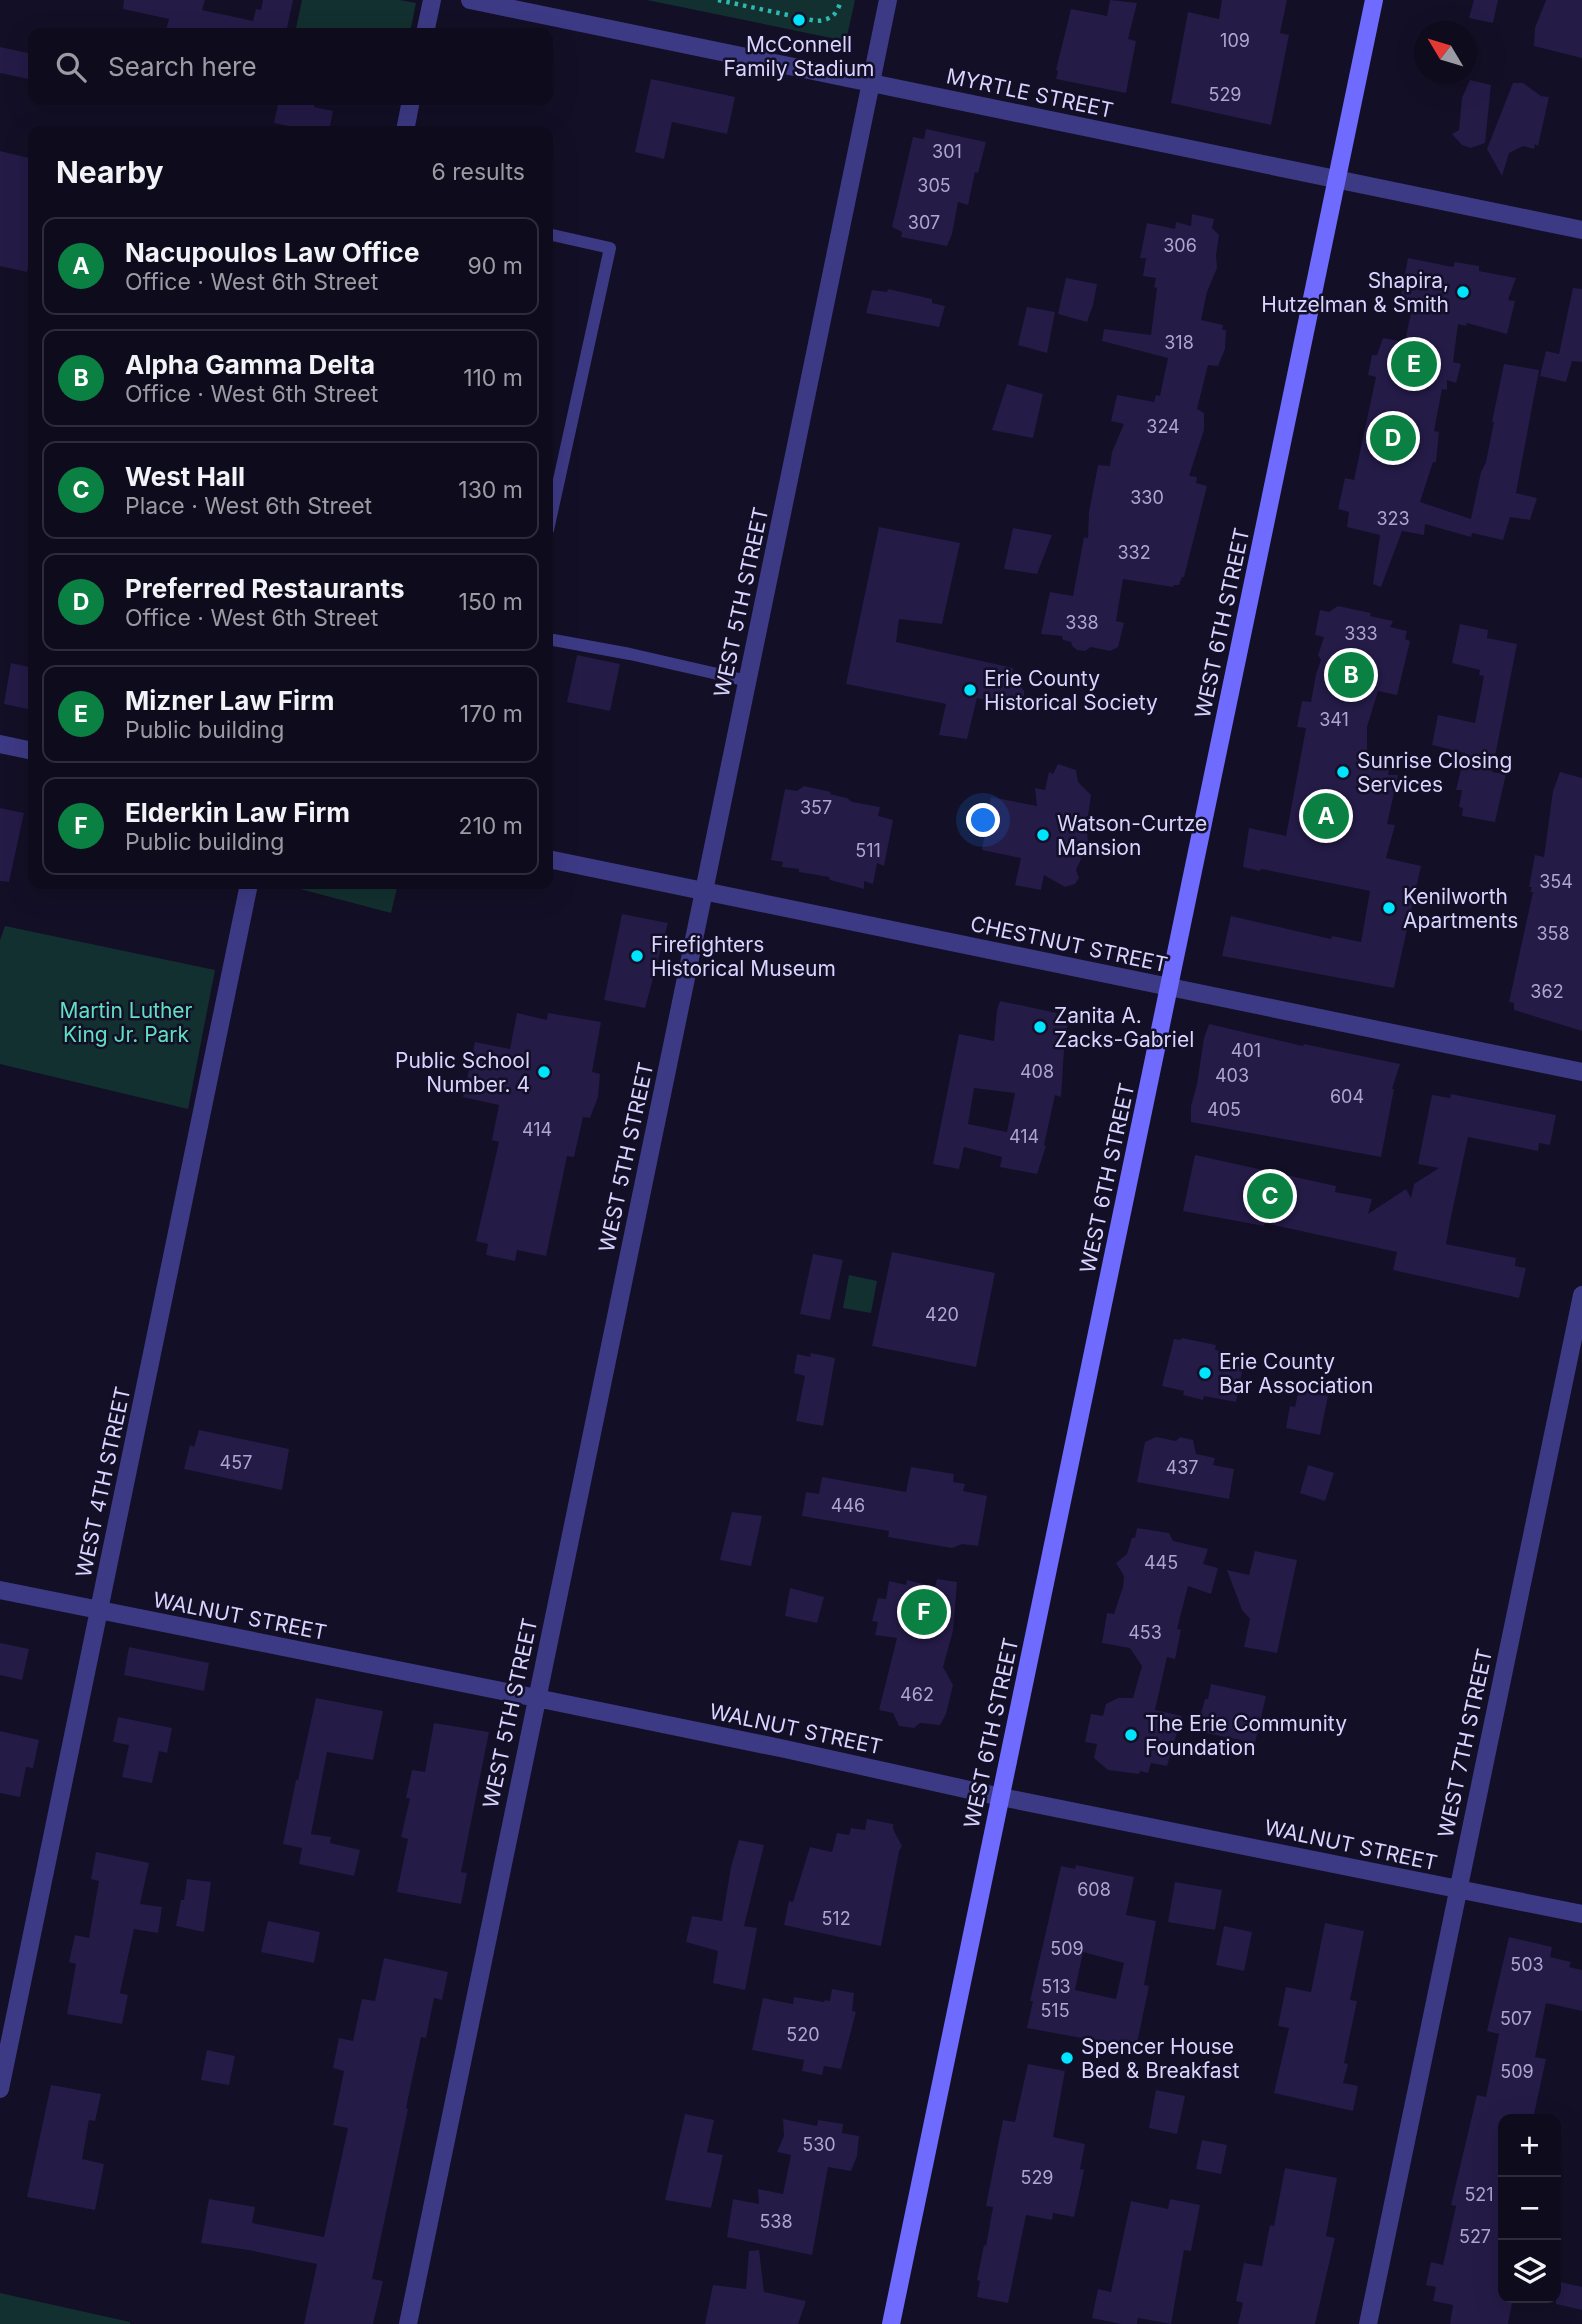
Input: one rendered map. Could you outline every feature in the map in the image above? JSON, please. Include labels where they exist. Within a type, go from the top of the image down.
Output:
[{"type":"main road","name":"WEST 6TH STREET","points":[[891,2324],[1374,0]]},
{"type":"street","points":[[426,28],[432,0]]},
{"type":"street","name":"MYRTLE STREET","points":[[470,0],[1582,230]]},
{"type":"street","name":"WEST 5TH STREET","points":[[408,2324],[888,0]]},
{"type":"street","points":[[406,126],[410,105]]},
{"type":"street","points":[[0,744],[28,750]]},
{"type":"street","name":"CHESTNUT STREET","points":[[553,860],[1582,1072]]},
{"type":"street","name":"WEST 4TH STREET","points":[[0,2089],[247,889]]},
{"type":"street","name":"WEST 7TH STREET","points":[[1368,2324],[1582,1295]]},
{"type":"street","name":"WALNUT STREET","points":[[0,1590],[1582,1914]]},
{"type":"lane","points":[[553,235],[610,248],[553,507]]},
{"type":"lane","points":[[553,640],[631,654],[748,681]]},
{"type":"path","points":[[718,0],[817,21],[833,17],[841,0]]},
{"type":"green space","points":[[302,0],[400,0],[416,3],[411,28],[296,28]]},
{"type":"green space","name":"McConnell Family Stadium","points":[[647,0],[855,0],[846,41]]},
{"type":"green space","points":[[300,889],[397,889],[391,913]]},
{"type":"green space","name":"Martin Luther King Jr. Park","points":[[5,926],[215,970],[188,1109],[0,1064],[0,940]]},
{"type":"green space","points":[[849,1275],[877,1281],[871,1313],[843,1308]]},
{"type":"green space","points":[[0,2293],[130,2322],[130,2324],[0,2324]]},
{"type":"building","points":[[124,0],[205,0],[202,10],[253,21],[256,9],[261,10],[263,0],[293,0],[287,28],[166,28],[169,19],[123,9]]},
{"type":"building","points":[[1110,0],[1137,3],[1128,39],[1136,41],[1126,93],[1056,79],[1071,9],[1107,16]]},
{"type":"building","points":[[1222,0],[1287,0],[1280,33],[1289,35],[1271,125],[1171,103],[1188,12],[1219,19]]},
{"type":"building","points":[[1474,0],[1498,0],[1493,23],[1469,18]]},
{"type":"building","points":[[1546,0],[1582,0],[1582,58],[1534,46],[1535,28]]},
{"type":"building","points":[[0,47],[28,53],[28,79],[0,73]]},
{"type":"building","points":[[651,79],[735,97],[727,134],[672,122],[664,159],[635,152]]},
{"type":"building","points":[[1477,82],[1491,85],[1485,143],[1471,148],[1462,145],[1452,134],[1459,130],[1462,98],[1468,84],[1477,84]]},
{"type":"building","points":[[1513,83],[1523,83],[1541,96],[1549,97],[1538,146],[1535,144],[1534,149],[1523,146],[1509,153],[1502,176],[1487,149]]},
{"type":"building","points":[[278,105],[314,105],[333,111],[330,126],[289,126],[274,123]]},
{"type":"building","points":[[926,129],[986,142],[978,173],[975,172],[968,205],[958,202],[947,246],[901,237],[902,232],[892,227],[913,137],[924,139]]},
{"type":"building","points":[[0,151],[28,158],[28,267],[27,272],[0,266]]},
{"type":"building","points":[[1192,214],[1214,219],[1212,228],[1219,235],[1217,268],[1207,292],[1201,320],[1223,325],[1222,330],[1226,330],[1225,349],[1218,366],[1208,365],[1197,409],[1204,413],[1204,430],[1189,476],[1197,477],[1196,483],[1207,486],[1184,577],[1179,585],[1173,587],[1123,579],[1116,621],[1124,623],[1118,647],[1110,651],[1091,647],[1085,651],[1077,650],[1071,642],[1063,640],[1062,636],[1041,634],[1050,592],[1073,596],[1084,537],[1088,538],[1089,512],[1098,465],[1110,466],[1112,452],[1124,424],[1111,421],[1117,395],[1154,402],[1156,395],[1160,396],[1168,358],[1102,341],[1104,329],[1151,335],[1156,278],[1143,276],[1146,258],[1140,258],[1147,223],[1175,229],[1176,222],[1191,226]]},
{"type":"building","points":[[1408,258],[1453,267],[1455,262],[1479,266],[1479,271],[1516,278],[1508,300],[1515,301],[1507,334],[1467,323],[1466,326],[1458,324],[1453,362],[1461,364],[1456,383],[1447,380],[1447,390],[1442,389],[1434,431],[1439,432],[1436,462],[1433,462],[1420,502],[1471,519],[1481,472],[1486,462],[1504,364],[1539,370],[1516,493],[1537,498],[1530,520],[1510,517],[1503,540],[1472,533],[1471,537],[1425,524],[1424,535],[1402,531],[1381,587],[1373,584],[1380,535],[1347,527],[1349,512],[1338,509],[1345,478],[1354,480],[1376,377],[1368,375],[1372,355],[1377,355],[1383,338],[1405,342],[1413,303],[1400,300]]},
{"type":"building","points":[[1066,278],[1097,284],[1087,322],[1058,314]]},
{"type":"building","points":[[1573,288],[1582,289],[1582,362],[1572,361],[1566,382],[1540,376],[1546,351],[1559,354]]},
{"type":"building","points":[[888,289],[932,299],[932,303],[945,306],[939,327],[866,313],[872,290],[887,292]]},
{"type":"building","points":[[1027,307],[1055,312],[1047,353],[1018,345]]},
{"type":"building","points":[[1007,384],[1043,394],[1033,438],[992,430]]},
{"type":"building","points":[[879,527],[960,543],[942,624],[899,619],[896,642],[1013,668],[1012,674],[1024,691],[1024,700],[1018,708],[977,698],[967,739],[939,735],[946,704],[846,684]]},
{"type":"building","points":[[1013,528],[1052,535],[1037,574],[1004,569]]},
{"type":"building","points":[[1338,606],[1393,621],[1390,627],[1407,631],[1405,639],[1410,641],[1397,695],[1378,691],[1367,727],[1367,761],[1372,762],[1372,766],[1389,769],[1388,775],[1398,775],[1387,824],[1395,825],[1386,858],[1421,866],[1394,988],[1222,956],[1231,916],[1331,939],[1332,936],[1361,942],[1370,891],[1243,867],[1249,828],[1286,836],[1306,728],[1297,727],[1302,701],[1311,702],[1321,660],[1318,655],[1324,637],[1315,635],[1320,610],[1329,612]]},
{"type":"building","points":[[1460,624],[1488,630],[1487,638],[1517,644],[1492,772],[1506,774],[1495,822],[1462,816],[1463,808],[1459,807],[1462,790],[1456,790],[1465,753],[1432,745],[1438,715],[1475,723],[1484,676],[1479,675],[1480,670],[1452,663]]},
{"type":"building","points":[[577,655],[620,664],[610,711],[567,702]]},
{"type":"building","points":[[11,663],[28,667],[28,709],[4,704]]},
{"type":"building","points":[[1058,764],[1076,770],[1078,782],[1091,795],[1086,816],[1088,844],[1076,870],[1079,878],[1075,884],[1065,887],[1044,875],[1041,890],[1015,885],[1021,858],[982,850],[991,797],[1037,806],[1035,788],[1045,790],[1049,772],[1053,774]]},
{"type":"building","points":[[1560,772],[1582,778],[1582,1031],[1514,1010],[1514,1003],[1509,1002],[1533,892],[1530,892],[1532,887],[1529,887],[1535,855],[1544,857],[1553,791]]},
{"type":"building","points":[[804,786],[831,792],[830,794],[852,802],[880,807],[878,816],[893,820],[884,866],[877,863],[873,884],[864,881],[864,889],[830,880],[829,877],[782,867],[783,862],[771,860],[785,789],[797,791]]},
{"type":"building","points":[[0,808],[24,813],[9,882],[0,881]]},
{"type":"building","points":[[622,914],[668,923],[645,1008],[604,1000]]},
{"type":"building","points":[[1000,1001],[1057,1013],[1056,1017],[1069,1020],[1065,1034],[1061,1097],[1055,1095],[1044,1145],[1046,1146],[1037,1174],[1000,1167],[1002,1157],[964,1147],[959,1169],[933,1164],[959,1034],[994,1041]],"holes":[[[974,1088],[1015,1093],[1007,1132],[968,1124]]]},
{"type":"building","points":[[517,1013],[547,1020],[548,1013],[601,1022],[592,1072],[600,1074],[598,1097],[590,1118],[583,1117],[574,1157],[567,1156],[546,1256],[517,1250],[515,1261],[486,1255],[488,1244],[476,1241],[499,1142],[492,1140],[499,1105],[463,1097],[475,1042],[510,1049]]},
{"type":"building","points":[[1209,1024],[1303,1046],[1304,1044],[1400,1064],[1392,1089],[1381,1157],[1191,1122],[1191,1106]]},
{"type":"building","points":[[1451,1094],[1556,1115],[1550,1145],[1539,1143],[1538,1151],[1468,1137],[1450,1222],[1446,1244],[1516,1258],[1515,1266],[1526,1268],[1519,1298],[1393,1270],[1397,1252],[1264,1223],[1264,1226],[1183,1211],[1195,1155],[1336,1186],[1335,1192],[1372,1199],[1368,1214],[1406,1189],[1411,1198],[1414,1184],[1439,1168],[1418,1164],[1432,1095],[1450,1098]]},
{"type":"building","points":[[892,1252],[995,1273],[976,1367],[872,1346]]},
{"type":"building","points":[[813,1254],[843,1260],[830,1320],[800,1314]]},
{"type":"building","points":[[1182,1338],[1216,1345],[1215,1350],[1225,1352],[1226,1363],[1243,1367],[1236,1402],[1204,1396],[1203,1400],[1183,1395],[1184,1391],[1162,1386],[1174,1339]]},
{"type":"building","points":[[811,1353],[835,1358],[823,1426],[796,1421],[805,1376],[794,1373],[797,1354],[810,1357]]},
{"type":"building","points":[[1299,1389],[1328,1396],[1320,1435],[1286,1428],[1290,1406],[1295,1407]]},
{"type":"building","points":[[199,1430],[289,1449],[282,1490],[184,1469],[190,1445],[194,1447]]},
{"type":"building","points":[[1156,1437],[1176,1441],[1180,1437],[1193,1440],[1196,1454],[1215,1458],[1213,1465],[1234,1469],[1229,1499],[1137,1482],[1145,1442]]},
{"type":"building","points":[[1308,1465],[1334,1473],[1325,1501],[1300,1493]]},
{"type":"building","points":[[911,1467],[954,1474],[953,1482],[965,1484],[963,1491],[987,1496],[978,1546],[962,1544],[952,1548],[888,1537],[889,1531],[802,1516],[806,1492],[819,1494],[822,1477],[906,1492]]},
{"type":"building","points":[[732,1512],[762,1516],[751,1566],[720,1560]]},
{"type":"building","points":[[1137,1528],[1169,1533],[1173,1541],[1208,1549],[1203,1564],[1218,1568],[1211,1594],[1188,1586],[1177,1629],[1181,1630],[1175,1659],[1167,1657],[1155,1710],[1182,1716],[1167,1766],[1151,1763],[1148,1773],[1140,1771],[1139,1774],[1108,1770],[1094,1758],[1097,1744],[1085,1742],[1091,1714],[1103,1716],[1106,1704],[1118,1698],[1133,1698],[1142,1666],[1130,1648],[1102,1643],[1107,1613],[1114,1614],[1123,1587],[1124,1576],[1116,1563],[1127,1554]]},
{"type":"building","points":[[1255,1551],[1297,1560],[1277,1653],[1244,1647],[1250,1619],[1242,1610],[1227,1570],[1249,1575]]},
{"type":"building","points":[[937,1579],[957,1582],[953,1631],[943,1667],[953,1685],[946,1714],[940,1725],[920,1723],[914,1728],[899,1726],[893,1713],[879,1710],[897,1638],[875,1635],[878,1622],[872,1621],[878,1598],[886,1599],[889,1581],[906,1585],[907,1580],[935,1587]]},
{"type":"building","points":[[790,1588],[824,1597],[817,1623],[785,1616]]},
{"type":"building","points":[[0,1643],[29,1649],[22,1680],[0,1675]]},
{"type":"building","points":[[129,1647],[209,1663],[204,1691],[124,1675]]},
{"type":"building","points":[[1211,1684],[1266,1696],[1255,1743],[1196,1731]]},
{"type":"building","points":[[316,1698],[383,1711],[373,1760],[327,1752],[311,1834],[331,1837],[330,1843],[360,1850],[354,1876],[299,1864],[302,1848],[283,1844]]},
{"type":"building","points":[[118,1717],[172,1728],[167,1753],[159,1751],[152,1783],[122,1777],[129,1745],[113,1742]]},
{"type":"building","points":[[434,1723],[489,1732],[461,1872],[467,1873],[461,1904],[397,1892],[408,1839],[401,1837],[410,1798],[406,1798],[412,1770],[425,1772]]},
{"type":"building","points":[[0,1731],[39,1740],[33,1768],[26,1767],[20,1797],[0,1793]]},
{"type":"building","points":[[867,1819],[893,1824],[902,1846],[881,1946],[784,1925],[789,1901],[793,1902],[810,1847],[832,1852],[837,1833],[849,1835],[851,1828],[865,1830]]},
{"type":"building","points":[[739,1840],[764,1845],[744,1926],[757,1928],[745,1990],[713,1983],[718,1951],[686,1942],[692,1916],[722,1921],[731,1867]]},
{"type":"building","points":[[96,1852],[149,1863],[140,1904],[162,1907],[158,1933],[134,1929],[120,1993],[128,1995],[122,2024],[67,2014],[76,1964],[69,1962],[75,1935],[89,1938],[99,1881],[91,1879]]},
{"type":"building","points":[[1076,1865],[1134,1877],[1126,1915],[1156,1921],[1144,1985],[1149,1986],[1136,2048],[1027,2028],[1033,2001],[1030,2001],[1061,1866],[1075,1869]],"holes":[[[1083,1952],[1124,1963],[1116,1999],[1075,1990]]]},
{"type":"building","points":[[187,1879],[211,1882],[204,1932],[176,1926]]},
{"type":"building","points":[[1175,1882],[1222,1890],[1215,1930],[1168,1922]]},
{"type":"building","points":[[268,1921],[320,1932],[314,1963],[261,1952]]},
{"type":"building","points":[[1325,1923],[1364,1931],[1350,2000],[1357,2001],[1344,2063],[1348,2064],[1343,2083],[1358,2086],[1353,2111],[1274,2093],[1289,2028],[1278,2026],[1286,1987],[1311,1992]]},
{"type":"building","points":[[1224,1926],[1252,1932],[1244,1971],[1216,1965]]},
{"type":"building","points":[[1509,1937],[1552,1947],[1550,1957],[1571,1962],[1569,1967],[1582,1970],[1582,2011],[1546,2003],[1535,2057],[1546,2059],[1534,2114],[1498,2114],[1498,2303],[1512,2303],[1508,2324],[1450,2324],[1453,2305],[1433,2301],[1436,2287],[1426,2285],[1431,2262],[1443,2265],[1456,2206],[1451,2205],[1477,2095],[1486,2097],[1499,2034],[1487,2031]]},
{"type":"building","points":[[384,1958],[448,1972],[442,2000],[434,1998],[426,2038],[421,2037],[406,2108],[408,2109],[372,2279],[383,2281],[373,2324],[304,2324],[317,2264],[201,2243],[209,2199],[255,2207],[252,2223],[324,2237],[348,2128],[333,2125],[344,2071],[333,2068],[339,2038],[353,2041],[362,1999],[375,2001]]},
{"type":"building","points":[[832,1989],[854,1993],[852,2011],[856,2012],[841,2069],[824,2066],[822,2075],[802,2071],[804,2060],[752,2050],[763,1998],[793,2004],[794,1997],[824,2002],[830,2001]]},
{"type":"building","points":[[207,2050],[235,2056],[229,2085],[201,2080]]},
{"type":"building","points":[[1028,2064],[1065,2071],[1053,2137],[1085,2144],[1080,2169],[1084,2170],[1074,2217],[1053,2213],[1052,2220],[1026,2215],[1008,2303],[977,2297],[980,2281],[977,2280],[993,2207],[986,2206],[1003,2120],[1015,2122]]},
{"type":"building","points":[[51,2085],[101,2094],[95,2121],[89,2120],[82,2159],[104,2164],[95,2210],[27,2197]]},
{"type":"building","points":[[1156,2090],[1185,2096],[1177,2134],[1149,2128]]},
{"type":"building","points":[[685,2114],[714,2120],[707,2152],[723,2155],[711,2208],[665,2200]]},
{"type":"building","points":[[783,2119],[817,2126],[818,2120],[843,2124],[842,2133],[859,2136],[857,2156],[851,2171],[828,2167],[812,2255],[727,2237],[733,2199],[759,2204],[758,2189],[783,2194],[791,2155],[777,2152],[784,2136]]},
{"type":"building","points":[[1202,2140],[1227,2145],[1221,2174],[1196,2169]]},
{"type":"building","points":[[1285,2168],[1337,2178],[1326,2236],[1335,2238],[1315,2324],[1238,2324],[1243,2303],[1236,2301],[1244,2263],[1262,2266],[1270,2225],[1274,2226]]},
{"type":"building","points":[[1170,2199],[1200,2205],[1191,2251],[1184,2250],[1171,2324],[1138,2318],[1137,2324],[1121,2324],[1092,2318],[1098,2289],[1111,2292],[1131,2201],[1168,2209]]},
{"type":"building","points":[[759,2250],[764,2292],[806,2301],[798,2324],[705,2324],[713,2285],[746,2289],[749,2251]]},
{"type":"building","points":[[1561,2282],[1582,2287],[1582,2310],[1556,2304],[1561,2303]]},
{"type":"place","name":"McConnell Family Stadium","points":[[799,20]]},
{"type":"place","name":"Shapira, Hutzelman & Smith","points":[[1463,292]]},
{"type":"place","name":"Mizner Law Firm","points":[[1414,364]]},
{"type":"place","name":"Preferred Restaurants","points":[[1393,438]]},
{"type":"place","name":"Alpha Gamma Delta","points":[[1351,675]]},
{"type":"place","name":"Erie County Historical Society","points":[[970,690]]},
{"type":"place","name":"Sunrise Closing Services","points":[[1343,772]]},
{"type":"place","name":"Nacupoulos Law Office","points":[[1326,816]]},
{"type":"place","name":"Watson-Curtze Mansion","points":[[1043,835]]},
{"type":"place","name":"Kenilworth Apartments","points":[[1389,908]]},
{"type":"place","name":"Firefighters Historical Museum","points":[[637,956]]},
{"type":"place","name":"Zanita A. Zacks-Gabriel","points":[[1040,1027]]},
{"type":"place","name":"Public School Number. 4","points":[[544,1072]]},
{"type":"place","name":"West Hall","points":[[1270,1196]]},
{"type":"place","name":"Erie County Bar Association","points":[[1205,1373]]},
{"type":"place","name":"Elderkin Law Firm","points":[[924,1612]]},
{"type":"place","name":"The Erie Community Foundation","points":[[1131,1735]]},
{"type":"place","name":"Spencer House Bed & Breakfast","points":[[1067,2058]]}]
